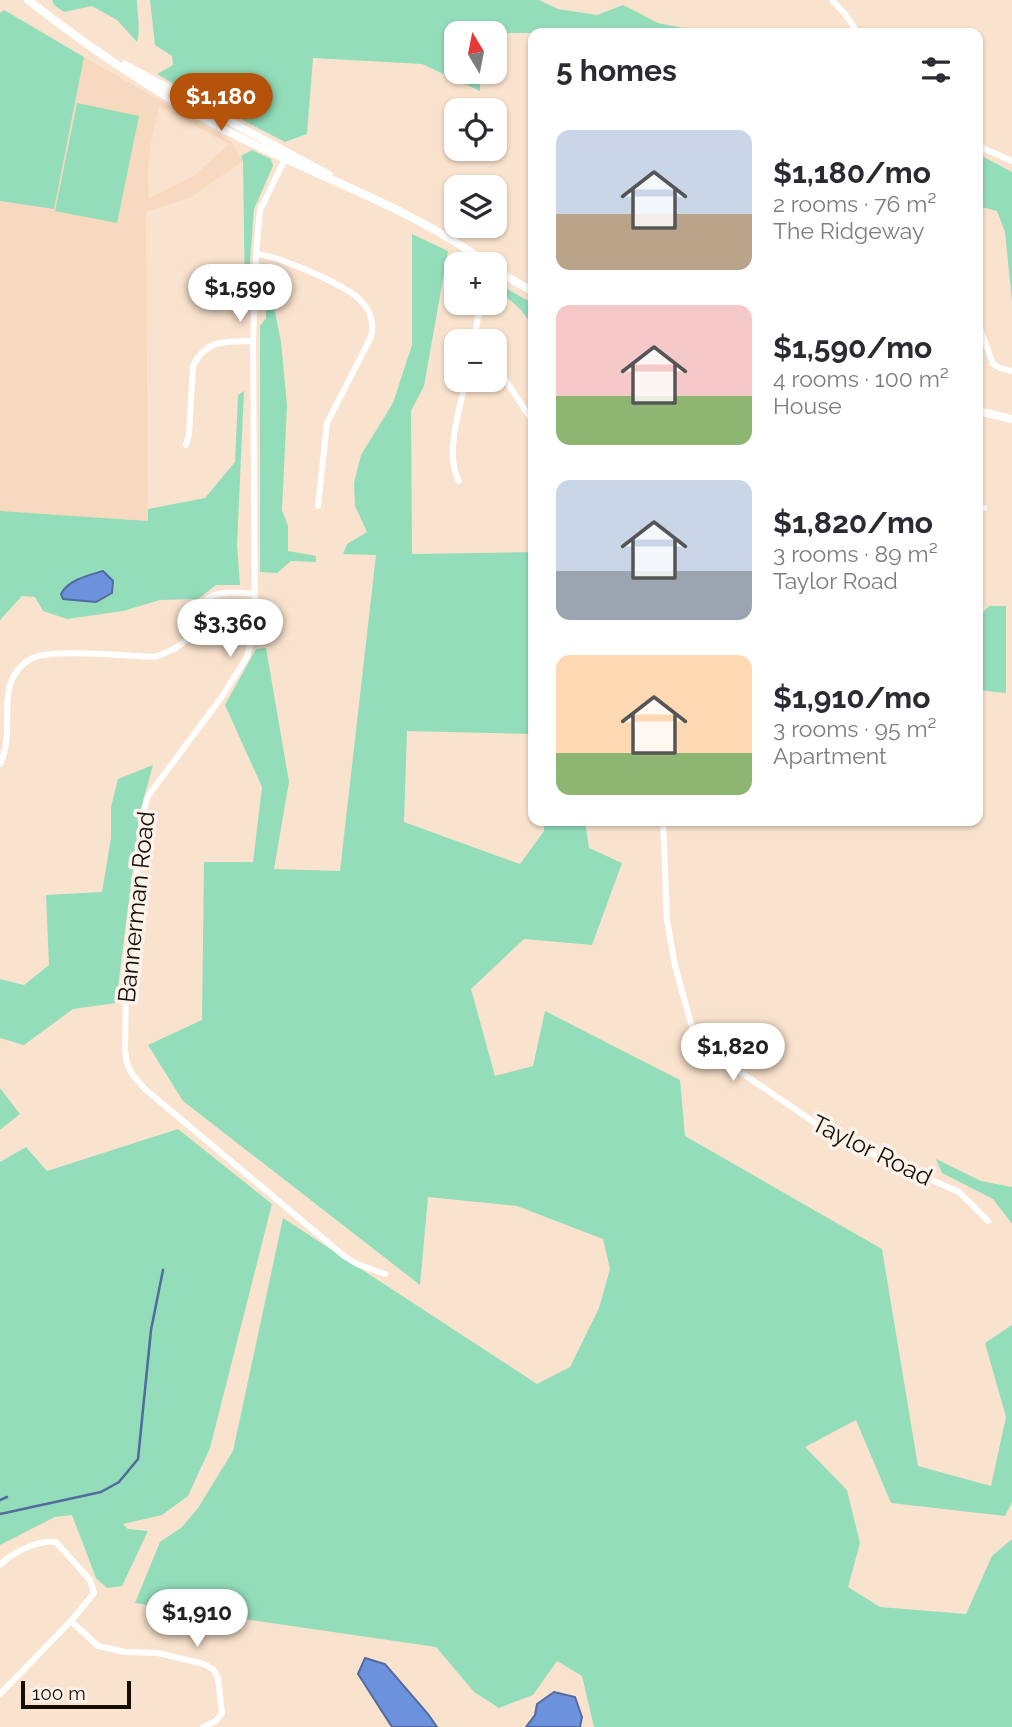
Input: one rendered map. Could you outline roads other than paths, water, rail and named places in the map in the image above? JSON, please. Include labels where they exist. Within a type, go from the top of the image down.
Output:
[{"type":"street","points":[[28,0],[159,92],[245,140],[444,235],[470,252]]},
{"type":"street","points":[[832,0],[855,28]]},
{"type":"street","points":[[100,53],[280,148],[355,191]]},
{"type":"street","points":[[159,92],[170,89]]},
{"type":"street","points":[[234,124],[234,129],[243,133],[245,140]]},
{"type":"street","points":[[280,148],[285,159]]},
{"type":"street","points":[[983,148],[1012,160]]},
{"type":"street","name":"Bannerman Road","points":[[285,159],[260,210],[256,254],[253,341],[255,626],[247,657],[221,698],[149,796],[143,813],[126,982],[125,1050],[132,1074],[145,1089],[335,1248],[357,1264],[385,1275]]},
{"type":"street","points":[[256,254],[286,260],[355,296],[371,318],[371,337],[327,423],[318,506]]},
{"type":"street","points":[[507,277],[528,289]]},
{"type":"street","points":[[983,337],[993,364],[1012,371]]},
{"type":"street","points":[[186,444],[189,435],[193,366],[198,356],[206,348],[220,342],[253,341]]},
{"type":"street","points":[[507,382],[528,414]]},
{"type":"street","points":[[459,481],[453,440],[463,392]]},
{"type":"street","points":[[983,412],[1012,419]]},
{"type":"street","points":[[0,764],[8,743],[9,689],[13,676],[33,658],[55,654],[154,657],[183,643],[192,632],[197,614],[207,598],[226,592],[254,594]]},
{"type":"street","name":"Taylor Road","points":[[663,826],[667,920],[678,978],[692,1027],[701,1045],[840,1140],[959,1192],[988,1221]]},
{"type":"street","points":[[0,1565],[10,1555],[19,1551],[51,1541],[57,1542],[90,1580],[94,1593],[71,1621],[0,1694]]},
{"type":"street","points":[[71,1621],[90,1640],[107,1649],[158,1653],[204,1664],[213,1669],[218,1678],[222,1713],[216,1721],[203,1727]]},
{"type":"water","points":[[103,571],[113,581],[112,593],[96,602],[63,599],[61,594],[69,585]]},
{"type":"water","points":[[365,1658],[385,1664],[437,1727],[392,1727],[358,1674]]},
{"type":"water","points":[[554,1692],[575,1697],[582,1717],[580,1727],[526,1727],[535,1715],[537,1704]]},
{"type":"waterway","points":[[0,1514],[101,1492],[119,1482],[138,1459],[151,1330],[163,1270]]},
{"type":"waterway","points":[[0,1500],[7,1497]]}]
